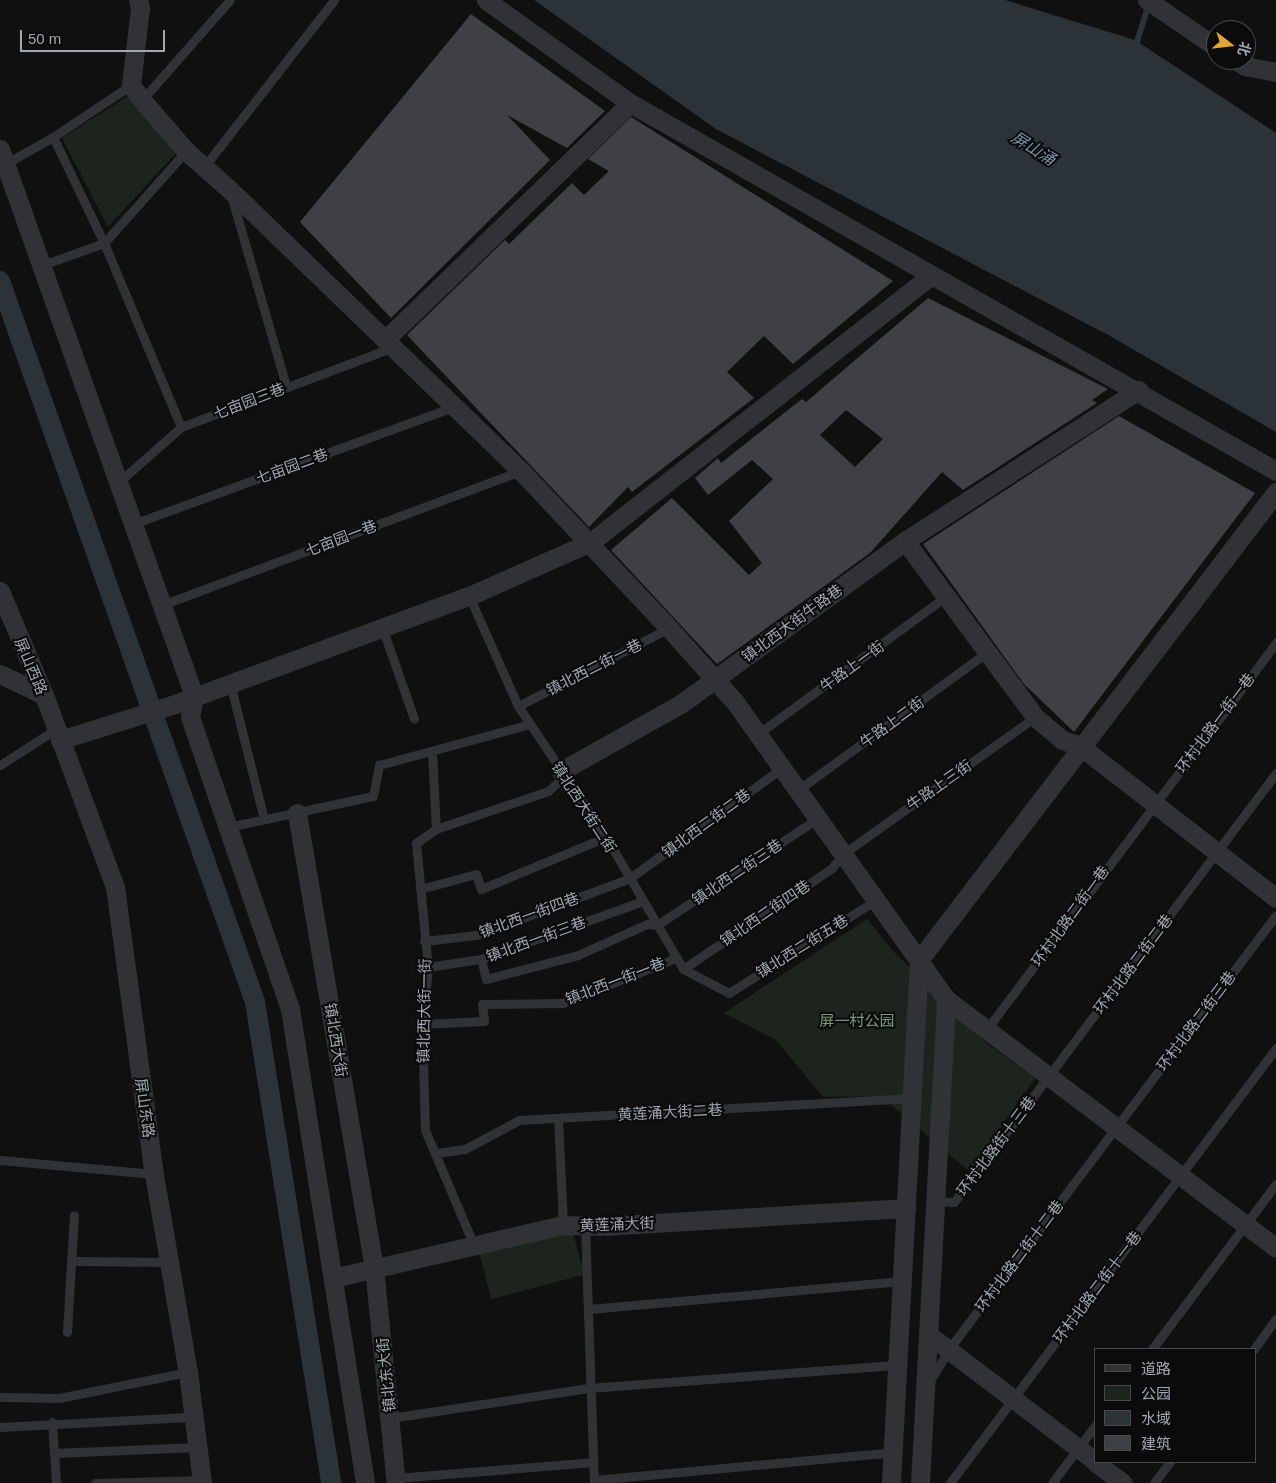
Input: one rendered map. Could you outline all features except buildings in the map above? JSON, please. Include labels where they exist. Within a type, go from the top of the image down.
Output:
[{"type":"street","points":[[138,0],[131,85],[142,100],[186,151],[228,188],[390,343],[452,407],[521,471],[591,542],[715,679],[758,734],[946,999],[1276,1248]]},
{"type":"street","points":[[486,0],[630,103],[931,275],[1138,390],[1276,471]]},
{"type":"street","points":[[1153,5],[1206,40]]},
{"type":"street","points":[[1256,68],[1276,72]]},
{"type":"street","points":[[390,343],[630,103]]},
{"type":"street","points":[[3,156],[120,481],[133,524],[194,696],[190,717],[290,1009],[365,1483]]},
{"type":"street","points":[[58,735],[116,724],[172,705],[469,596],[591,542],[931,275]]},
{"type":"street","name":"镇北西大街牛路巷","points":[[561,771],[682,703],[905,541],[1138,390]]},
{"type":"street","points":[[891,1483],[919,960],[1080,746],[1276,492]]},
{"type":"street","points":[[905,541],[1035,717],[1062,740],[1080,746],[1276,898]]},
{"type":"street","name":"屏山西路","points":[[0,591],[44,695],[58,735]]},
{"type":"street","points":[[0,674],[44,695]]},
{"type":"street","name":"屏山东路","points":[[58,735],[115,888],[154,1174],[188,1372],[202,1482]]},
{"type":"street","name":"镇北西大街","points":[[297,813],[374,1268]]},
{"type":"street","points":[[920,1483],[930,1335],[946,999]]},
{"type":"street","name":"黄莲涌大街","points":[[333,1278],[474,1243],[562,1225],[584,1226],[906,1208]]},
{"type":"street","name":"镇北东大街","points":[[374,1268],[396,1480]]},
{"type":"street","points":[[930,1335],[1094,1461]]},
{"type":"street","points":[[1096,1463],[1123,1483]]},
{"type":"lane","points":[[142,100],[230,0]]},
{"type":"lane","points":[[204,166],[334,0]]},
{"type":"lane","points":[[3,156],[53,137],[131,85]]},
{"type":"lane","points":[[53,137],[104,243],[181,427]]},
{"type":"lane","points":[[42,265],[104,243],[186,151]]},
{"type":"lane","points":[[228,188],[286,386]]},
{"type":"lane","name":"七亩园三巷","points":[[120,481],[181,427],[390,343]]},
{"type":"lane","name":"七亩园二巷","points":[[133,524],[452,407]]},
{"type":"lane","name":"七亩园一巷","points":[[162,605],[521,471]]},
{"type":"lane","name":"镇北西大街二街","points":[[469,596],[518,706],[606,837],[683,969],[729,993]]},
{"type":"lane","name":"牛路上一街","points":[[758,734],[945,597]]},
{"type":"lane","points":[[382,627],[414,719]]},
{"type":"lane","name":"镇北西二街一巷","points":[[518,706],[669,628]]},
{"type":"lane","name":"环村北路一街一巷","points":[[1154,803],[1276,642]]},
{"type":"lane","name":"牛路上二街","points":[[798,790],[986,653]]},
{"type":"lane","points":[[230,683],[264,819]]},
{"type":"lane","name":"牛路上三街","points":[[843,854],[1035,717]]},
{"type":"lane","points":[[228,827],[373,796],[379,765],[530,724]]},
{"type":"lane","points":[[0,765],[58,735]]},
{"type":"lane","points":[[432,751],[436,829]]},
{"type":"lane","name":"镇北西二街二巷","points":[[630,878],[782,768]]},
{"type":"lane","name":"镇北西大街牛路巷","points":[[436,829],[548,791],[558,782],[561,771]]},
{"type":"lane","name":"环村北路二街二巷","points":[[1049,1076],[1276,773]]},
{"type":"lane","name":"环村北路二街一巷","points":[[987,1029],[1154,803]]},
{"type":"lane","name":"镇北西二街三巷","points":[[656,925],[818,818]]},
{"type":"lane","name":"镇北西大街一街","points":[[436,829],[416,843],[428,967],[422,1024],[425,1130],[474,1243]]},
{"type":"lane","points":[[420,889],[476,874],[481,889],[606,837]]},
{"type":"lane","name":"镇北西二街四巷","points":[[683,969],[832,868],[843,854]]},
{"type":"lane","name":"镇北西一街四巷","points":[[424,940],[477,935],[630,878]]},
{"type":"lane","name":"镇北西二街五巷","points":[[729,993],[876,900]]},
{"type":"lane","name":"镇北西一街三巷","points":[[428,967],[481,959],[643,901]]},
{"type":"lane","name":"环村北路二街三巷","points":[[1116,1127],[1276,915]]},
{"type":"lane","points":[[481,959],[486,979],[578,955],[647,924],[656,925]]},
{"type":"lane","name":"镇北西一街一巷","points":[[422,1024],[484,1021],[482,1004],[562,1003],[676,958]]},
{"type":"lane","name":"环村北路二街十一巷","points":[[950,1483],[1276,1048]]},
{"type":"lane","name":"环村北路街十三巷","points":[[936,1201],[954,1202],[1049,1076]]},
{"type":"lane","name":"黄莲涌大街二巷","points":[[436,1153],[465,1149],[520,1120],[912,1098]]},
{"type":"lane","points":[[558,1118],[562,1225]]},
{"type":"lane","name":"环村北路二街十二巷","points":[[926,1387],[949,1349],[1116,1127]]},
{"type":"lane","points":[[0,1163],[154,1174]]},
{"type":"lane","points":[[1153,1348],[1276,1184]]},
{"type":"lane","points":[[67,1332],[74,1215]]},
{"type":"lane","points":[[584,1226],[589,1309],[589,1388],[594,1482],[893,1452]]},
{"type":"lane","points":[[71,1261],[169,1262]]},
{"type":"lane","points":[[589,1309],[903,1281]]},
{"type":"lane","points":[[1255,1348],[1276,1319]]},
{"type":"lane","points":[[390,1418],[589,1388],[898,1365]]},
{"type":"lane","points":[[0,1397],[59,1398],[188,1372]]},
{"type":"lane","points":[[0,1426],[52,1422],[194,1417]]},
{"type":"lane","points":[[52,1422],[56,1483]]},
{"type":"lane","points":[[1052,1483],[1094,1427]]},
{"type":"lane","points":[[54,1454],[198,1447]]},
{"type":"lane","points":[[396,1480],[593,1462]]},
{"type":"lane","points":[[1154,1483],[1169,1463]]},
{"type":"lane","points":[[95,1483],[202,1482]]},
{"type":"green space","points":[[128,96],[177,152],[108,227],[62,138]]},
{"type":"green space","name":"屏一村公园","points":[[867,919],[894,952],[989,1045],[1035,1078],[970,1172],[881,1096],[823,1097],[776,1040],[724,1013]]},
{"type":"green space","points":[[572,1229],[584,1274],[491,1299],[479,1254]]},
{"type":"water","name":"屏山涌","points":[[534,0],[1005,0],[1135,40],[1276,133],[1276,432],[1110,336],[716,129]]},
{"type":"waterway","points":[[1135,48],[1149,4]]},
{"type":"waterway","points":[[0,281],[255,1002],[331,1483]]}]
